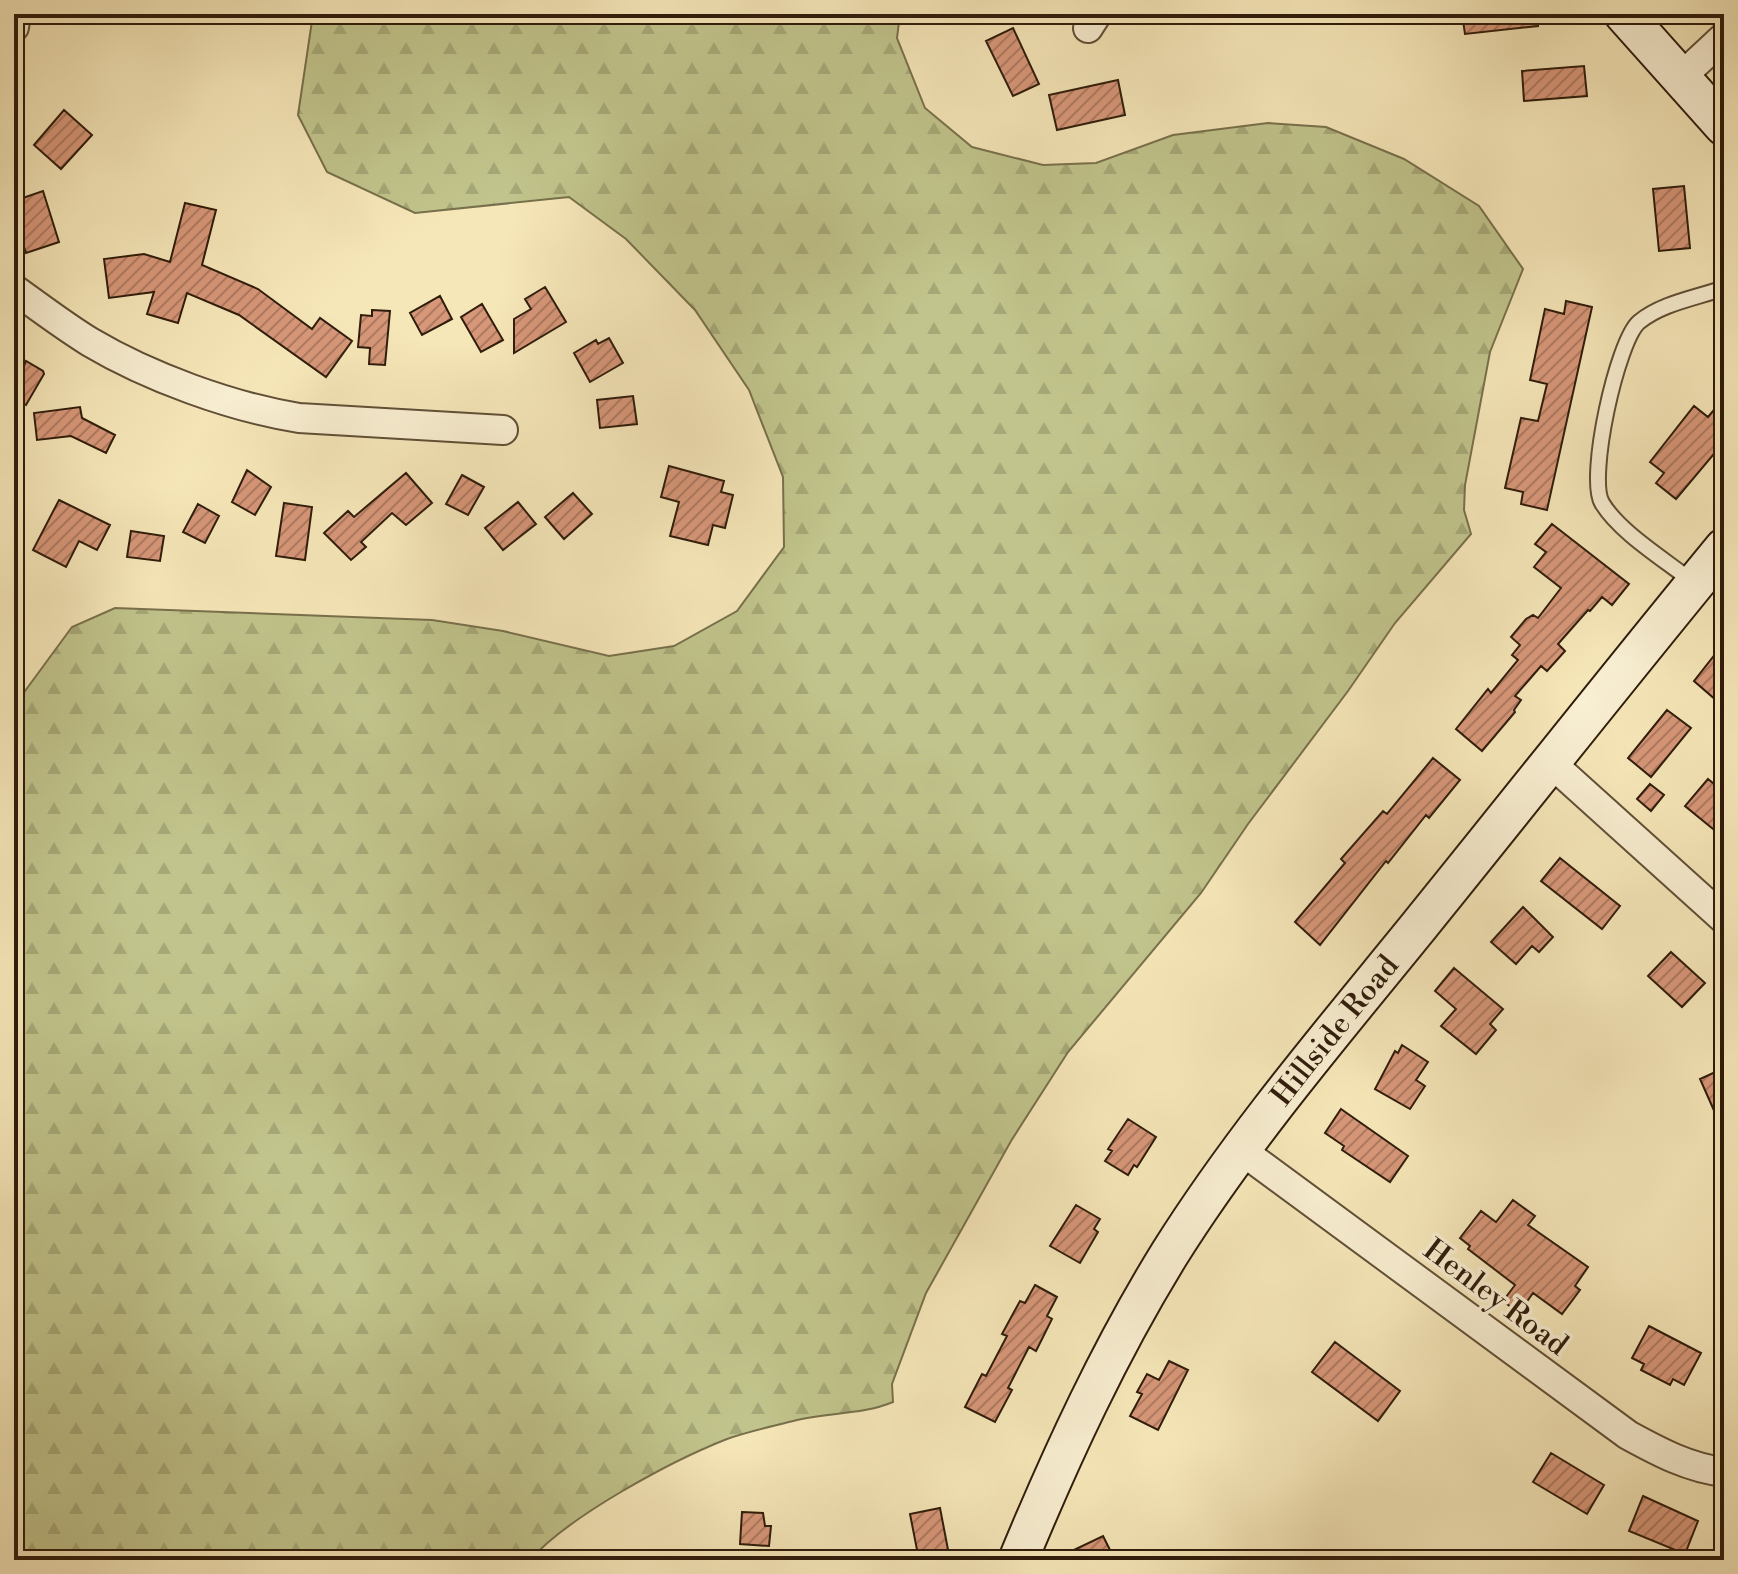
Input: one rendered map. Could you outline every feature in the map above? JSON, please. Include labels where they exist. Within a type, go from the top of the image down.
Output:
[{"type":"street","points":[[14,27],[16,14]]},
{"type":"street","points":[[1624,14],[1724,126]]},
{"type":"street","points":[[1681,77],[1724,37]]},
{"type":"street","points":[[14,289],[108,352],[207,395],[299,418],[503,430]]},
{"type":"street","name":"Hillside Road","points":[[1018,1560],[1081,1415],[1123,1336],[1169,1256],[1241,1150],[1724,548]]},
{"type":"street","points":[[1550,762],[1724,919]]},
{"type":"street","name":"Henley Road","points":[[1241,1150],[1628,1435],[1666,1456],[1706,1470],[1724,1472]]},
{"type":"lane","points":[[1695,583],[1615,519],[1601,502],[1595,484],[1600,441],[1617,374],[1624,347],[1636,325],[1654,310],[1724,288]]},
{"type":"green space","points":[[313,14],[900,14],[897,38],[925,108],[972,147],[1043,165],[1096,163],[1173,135],[1268,123],[1326,127],[1404,159],[1479,206],[1523,269],[1490,352],[1465,485],[1464,510],[1471,534],[1395,623],[1201,893],[1068,1052],[1011,1141],[926,1293],[892,1384],[893,1402],[869,1409],[809,1417],[735,1436],[704,1449],[650,1475],[595,1508],[547,1543],[530,1560],[14,1560],[14,706],[72,627],[115,608],[432,620],[503,631],[609,656],[674,646],[737,611],[784,547],[783,477],[749,390],[695,310],[626,239],[569,197],[415,213],[327,172],[298,115]]},
{"type":"building","points":[[1462,14],[1537,14],[1538,26],[1465,34]]},
{"type":"building","points":[[1013,28],[1039,84],[1013,96],[986,41]]},
{"type":"building","points":[[1584,66],[1587,96],[1524,101],[1522,71]]},
{"type":"building","points":[[1118,80],[1125,115],[1057,130],[1049,95]]},
{"type":"building","points":[[64,110],[92,135],[61,169],[34,145]]},
{"type":"building","points":[[1684,186],[1690,248],[1659,251],[1653,189]]},
{"type":"building","points":[[43,191],[59,242],[26,253],[21,238],[14,240],[14,201]]},
{"type":"building","points":[[185,203],[216,210],[202,265],[258,289],[312,329],[320,318],[352,341],[326,377],[239,315],[187,293],[178,323],[147,314],[154,292],[109,298],[104,259],[144,254],[170,262]]},
{"type":"building","points":[[545,287],[566,322],[514,353],[514,319],[531,309],[525,299]]},
{"type":"building","points":[[440,296],[452,319],[422,335],[410,313]]},
{"type":"building","points":[[1566,301],[1592,307],[1547,510],[1521,504],[1523,492],[1505,488],[1521,418],[1538,421],[1547,384],[1530,380],[1545,309],[1564,314]]},
{"type":"building","points":[[482,304],[503,340],[481,352],[461,317]]},
{"type":"building","points":[[372,310],[390,311],[385,365],[369,364],[370,348],[358,347],[361,315],[372,316]]},
{"type":"building","points":[[609,338],[623,363],[590,382],[574,353],[596,340],[598,344]]},
{"type":"building","points":[[14,361],[24,366],[26,361],[44,374],[26,405],[14,398]]},
{"type":"building","points":[[633,396],[637,424],[600,428],[597,400]]},
{"type":"building","points":[[1724,398],[1724,442],[1676,499],[1656,483],[1664,473],[1650,462],[1694,406],[1708,417]]},
{"type":"building","points":[[80,407],[82,418],[115,435],[106,453],[71,436],[37,440],[34,413]]},
{"type":"building","points":[[669,466],[724,481],[721,492],[733,495],[725,528],[713,525],[708,545],[670,536],[679,502],[661,497]]},
{"type":"building","points":[[247,470],[271,487],[255,515],[232,502]]},
{"type":"building","points":[[406,473],[432,503],[406,525],[392,513],[361,542],[366,547],[351,560],[324,533],[348,511],[354,517]]},
{"type":"building","points":[[462,475],[484,487],[468,515],[446,504]]},
{"type":"building","points":[[573,493],[592,514],[564,539],[545,517]]},
{"type":"building","points":[[59,500],[110,525],[97,550],[79,541],[66,567],[33,550]]},
{"type":"building","points":[[518,502],[536,524],[503,550],[485,528]]},
{"type":"building","points":[[284,503],[312,507],[305,560],[276,556]]},
{"type":"building","points":[[198,504],[219,516],[205,543],[183,532]]},
{"type":"building","points":[[1552,524],[1629,584],[1612,605],[1602,597],[1558,644],[1565,651],[1547,671],[1541,666],[1515,696],[1521,700],[1515,712],[1482,751],[1456,729],[1488,689],[1491,693],[1518,660],[1512,655],[1520,645],[1511,637],[1526,619],[1533,615],[1538,618],[1561,588],[1534,567],[1546,552],[1535,544]]},
{"type":"building","points":[[131,531],[164,536],[160,561],[127,557]]},
{"type":"building","points":[[1724,643],[1724,707],[1694,681]]},
{"type":"building","points":[[1667,710],[1691,728],[1651,777],[1628,758]]},
{"type":"building","points":[[1433,758],[1460,780],[1429,818],[1426,815],[1388,863],[1386,861],[1320,945],[1295,922],[1345,863],[1341,859],[1383,811],[1387,814]]},
{"type":"building","points":[[1708,779],[1724,792],[1724,838],[1685,806]]},
{"type":"building","points":[[1650,784],[1664,795],[1651,811],[1637,799]]},
{"type":"building","points":[[1560,858],[1620,906],[1602,929],[1541,881]]},
{"type":"building","points":[[1523,907],[1553,937],[1539,952],[1532,946],[1516,964],[1491,942]]},
{"type":"building","points":[[1671,952],[1705,983],[1682,1007],[1648,976]]},
{"type":"building","points":[[1454,968],[1503,1009],[1490,1024],[1496,1030],[1476,1054],[1441,1026],[1456,1009],[1435,991]]},
{"type":"building","points":[[1402,1045],[1428,1062],[1416,1080],[1425,1086],[1410,1109],[1375,1089],[1395,1051],[1398,1053]]},
{"type":"building","points":[[1724,1068],[1724,1133],[1700,1079]]},
{"type":"building","points":[[1341,1109],[1408,1156],[1390,1182],[1342,1150],[1344,1146],[1325,1133]]},
{"type":"building","points":[[1128,1119],[1156,1137],[1137,1167],[1134,1165],[1128,1175],[1105,1161],[1112,1151],[1108,1149]]},
{"type":"building","points":[[1513,1200],[1535,1216],[1528,1225],[1588,1267],[1575,1286],[1580,1290],[1562,1314],[1533,1293],[1519,1313],[1503,1301],[1515,1285],[1468,1249],[1470,1246],[1460,1238],[1481,1211],[1496,1222]]},
{"type":"building","points":[[1076,1205],[1100,1219],[1094,1229],[1098,1232],[1080,1263],[1050,1246]]},
{"type":"building","points":[[1035,1285],[1057,1297],[1047,1316],[1052,1319],[1036,1351],[1029,1347],[995,1422],[965,1407],[1007,1336],[1002,1334],[1020,1301],[1025,1303]]},
{"type":"building","points":[[1649,1326],[1701,1353],[1684,1385],[1673,1379],[1670,1385],[1641,1370],[1644,1364],[1632,1358]]},
{"type":"building","points":[[1335,1342],[1400,1391],[1378,1421],[1312,1372]]},
{"type":"building","points":[[1169,1361],[1188,1370],[1158,1430],[1130,1416],[1142,1394],[1137,1392],[1147,1374],[1159,1380]]},
{"type":"building","points":[[1551,1453],[1604,1485],[1587,1514],[1533,1482]]},
{"type":"building","points":[[1643,1496],[1698,1521],[1685,1554],[1629,1531]]},
{"type":"building","points":[[940,1508],[950,1560],[919,1560],[910,1514]]},
{"type":"building","points":[[742,1512],[763,1513],[765,1526],[771,1526],[769,1546],[740,1544]]},
{"type":"building","points":[[1103,1536],[1115,1560],[1053,1560]]}]
